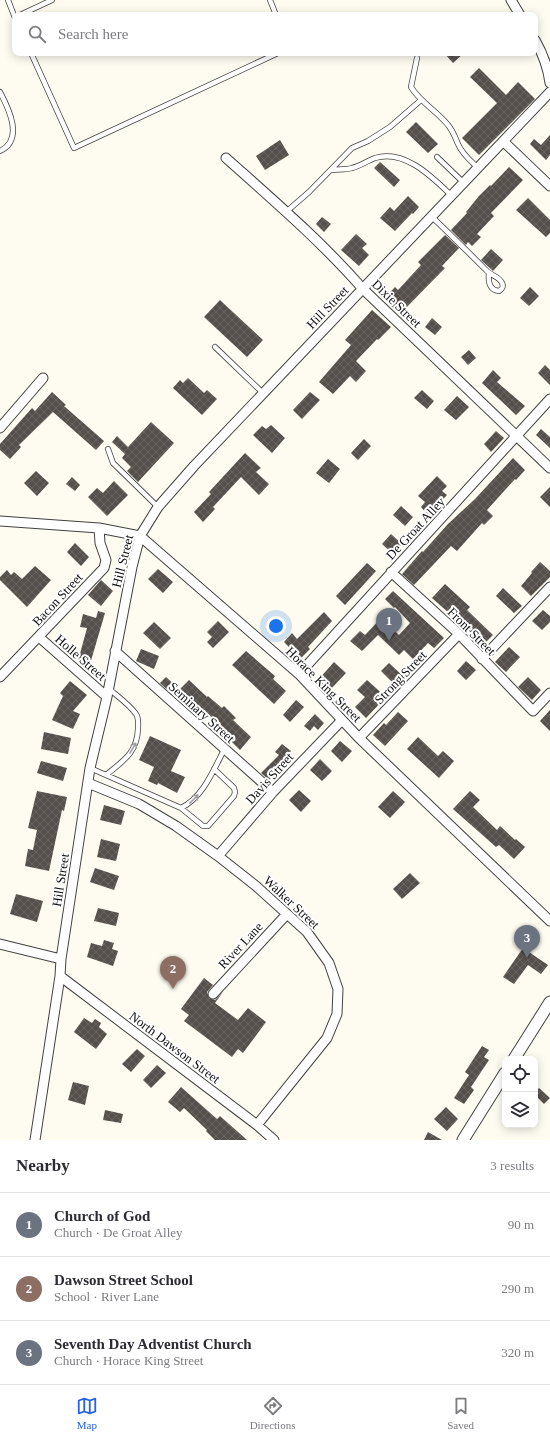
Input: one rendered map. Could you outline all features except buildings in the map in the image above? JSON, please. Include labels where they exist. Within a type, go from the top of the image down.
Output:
[{"type":"street","points":[[511,0],[518,12]]},
{"type":"street","points":[[538,45],[548,69],[550,83]]},
{"type":"street","name":"Hill Street","points":[[35,1140],[90,768],[108,692],[115,651],[140,536],[158,506],[194,466],[550,92]]},
{"type":"street","points":[[504,142],[550,186]]},
{"type":"street","name":"Dixie Street","points":[[226,158],[346,269],[363,288],[550,468]]},
{"type":"street","points":[[0,428],[43,378]]},
{"type":"street","name":"De Groat Alley","points":[[299,674],[550,399]]},
{"type":"street","name":"Horace King Street","points":[[0,521],[99,528],[140,536],[299,674],[359,738],[550,921]]},
{"type":"street","name":"Bacon Street","points":[[0,677],[104,568],[106,560],[100,543],[99,528]]},
{"type":"street","name":"Front Street","points":[[391,572],[459,634],[533,711],[550,693]]},
{"type":"street","points":[[482,659],[550,587]]},
{"type":"street","name":"Strong Street","points":[[359,738],[459,634]]},
{"type":"street","name":"Holle Street","points":[[39,637],[108,692]]},
{"type":"street","name":"Seminary Street","points":[[115,651],[224,750],[273,792]]},
{"type":"street","name":"Davis Street","points":[[218,856],[273,792],[342,720]]},
{"type":"street","name":"Walker Street","points":[[88,784],[139,804],[176,826],[218,856],[256,886],[307,932],[329,963],[338,989],[337,1014],[327,1038],[257,1125]]},
{"type":"street","name":"River Lane","points":[[213,994],[287,914]]},
{"type":"street","points":[[0,944],[61,959]]},
{"type":"street","name":"North Dawson Street","points":[[60,976],[257,1125],[274,1140]]},
{"type":"street","points":[[516,1056],[550,1002]]},
{"type":"street","points":[[463,1140],[502,1078]]},
{"type":"lane","points":[[8,0],[13,12]]},
{"type":"lane","points":[[26,12],[52,0]]},
{"type":"lane","points":[[270,0],[275,12]]},
{"type":"lane","points":[[32,56],[74,148],[272,56]]},
{"type":"lane","points":[[416,58],[411,87],[416,96],[450,126],[458,145],[478,168]]},
{"type":"lane","points":[[0,92],[12,123],[12,139],[3,150],[0,151]]},
{"type":"lane","points":[[286,212],[352,148],[368,141],[390,127],[422,100]]},
{"type":"lane","points":[[330,170],[351,168],[376,158],[390,157],[405,160],[423,170],[452,196]]},
{"type":"lane","points":[[437,157],[464,183]]},
{"type":"lane","points":[[432,217],[489,273]]},
{"type":"lane","points":[[215,347],[263,393]]},
{"type":"lane","points":[[108,449],[113,463],[158,506]]},
{"type":"lane","points":[[106,775],[124,760],[135,747],[138,737],[138,720],[135,713],[108,692]]},
{"type":"lane","points":[[181,808],[188,805],[198,796],[224,750]]},
{"type":"lane","points":[[90,768],[181,808],[203,826],[208,826],[234,796],[235,792],[234,788],[214,769]]},
{"type":"place","name":"Church of God","points":[[389,641]]},
{"type":"place","name":"Seventh Day Adventist Church","points":[[527,958]]},
{"type":"place","name":"Dawson Street School","points":[[173,989]]}]
